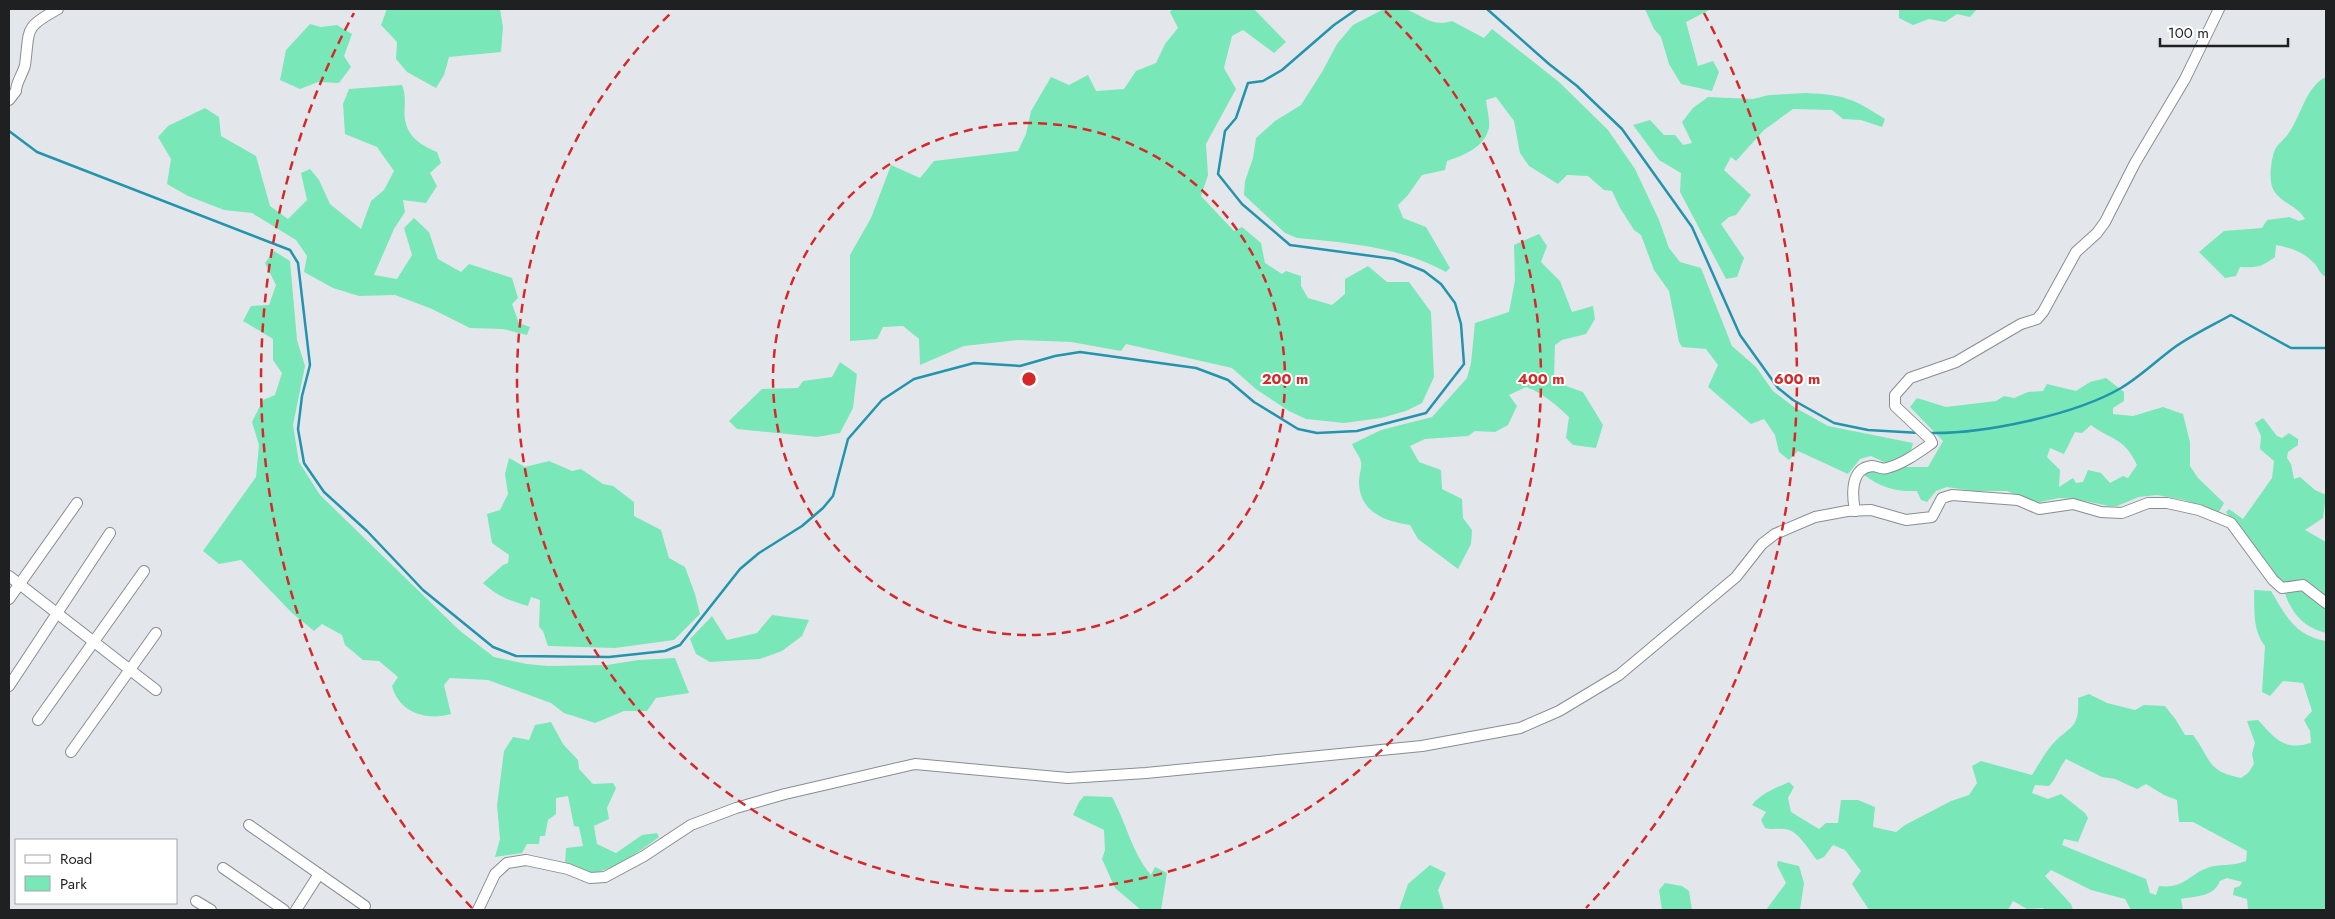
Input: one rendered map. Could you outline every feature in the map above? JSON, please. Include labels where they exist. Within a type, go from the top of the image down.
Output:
[{"type":"street","points":[[9,100],[16,91],[16,86],[25,66],[30,28],[38,20],[58,9]]},
{"type":"street","points":[[1855,511],[1852,496],[1853,486],[1856,476],[1862,469],[1873,466],[1885,469],[1896,465],[1932,443],[1895,406],[1895,395],[1903,385],[1920,373],[1956,362],[2021,324],[2037,319],[2043,312],[2076,252],[2097,233],[2105,222],[2135,163],[2185,78],[2219,9]]},
{"type":"street","points":[[478,910],[496,874],[508,863],[526,860],[568,869],[590,878],[605,877],[644,856],[691,825],[736,808],[785,794],[915,764],[1068,778],[1146,774],[1422,746],[1520,728],[1559,711],[1619,675],[1736,577],[1762,544],[1775,534],[1815,518],[1855,511],[1871,510],[1906,520],[1921,520],[1932,517],[1936,513],[1942,498],[1952,495],[2018,500],[2039,509],[2074,504],[2101,512],[2122,513],[2148,503],[2167,503],[2199,510],[2231,523],[2272,580],[2282,588],[2303,585],[2326,603]]},
{"type":"street","points":[[9,599],[77,503]]},
{"type":"street","points":[[9,686],[110,533]]},
{"type":"street","points":[[38,720],[144,571]]},
{"type":"street","points":[[9,576],[156,690]]},
{"type":"street","points":[[72,752],[156,633]]},
{"type":"street","points":[[249,825],[365,906]]},
{"type":"street","points":[[223,868],[284,910]]},
{"type":"street","points":[[296,910],[319,874]]},
{"type":"street","points":[[196,901],[211,910]]},
{"type":"green space","points":[[387,9],[500,9],[503,27],[501,52],[449,57],[444,75],[436,88],[407,72],[396,59],[397,42],[381,25]]},
{"type":"green space","points":[[1172,9],[1254,9],[1286,42],[1274,53],[1243,30],[1232,36],[1224,68],[1236,89],[1206,144],[1208,175],[1201,196],[1234,231],[1242,227],[1261,243],[1265,263],[1282,274],[1286,271],[1301,276],[1301,286],[1308,298],[1332,305],[1345,294],[1345,279],[1368,266],[1387,282],[1409,282],[1431,312],[1434,377],[1422,403],[1406,411],[1381,418],[1344,423],[1306,419],[1289,411],[1257,390],[1232,368],[1126,344],[1121,351],[1071,342],[1018,340],[964,346],[920,365],[919,339],[903,326],[883,327],[877,339],[850,341],[850,255],[871,218],[891,165],[920,178],[934,161],[1018,151],[1026,134],[1031,111],[1051,77],[1069,85],[1088,75],[1096,91],[1124,89],[1136,71],[1156,63],[1165,44],[1178,28],[1170,12]]},
{"type":"green space","points":[[1384,9],[1406,9],[1439,23],[1452,21],[1484,38],[1492,29],[1559,82],[1608,130],[1635,169],[1659,220],[1669,248],[1680,262],[1701,268],[1732,346],[1756,367],[1773,391],[1794,407],[1828,426],[1913,443],[1911,451],[1886,463],[1871,456],[1860,459],[1848,474],[1798,451],[1789,460],[1779,452],[1775,435],[1764,419],[1751,424],[1708,387],[1718,365],[1706,349],[1682,347],[1679,342],[1669,291],[1654,270],[1641,235],[1634,230],[1612,191],[1604,190],[1588,176],[1567,175],[1558,184],[1529,166],[1520,153],[1514,121],[1496,97],[1486,100],[1489,128],[1483,141],[1473,150],[1447,161],[1445,170],[1422,175],[1408,195],[1398,205],[1403,218],[1426,227],[1450,268],[1446,272],[1411,257],[1393,252],[1355,244],[1297,238],[1285,233],[1244,195],[1245,181],[1253,158],[1256,138],[1275,121],[1301,105],[1337,44],[1353,25]]},
{"type":"green space","points":[[1645,9],[1711,9],[1686,22],[1698,66],[1713,61],[1719,72],[1712,91],[1681,84],[1669,64],[1661,37],[1654,29]]},
{"type":"green space","points":[[1899,9],[1977,9],[1970,17],[1957,14],[1945,22],[1929,19],[1913,25],[1899,18]]},
{"type":"green space","points":[[310,24],[321,27],[337,25],[352,34],[344,56],[351,67],[339,83],[318,82],[300,89],[280,80],[286,50]]},
{"type":"green space","points":[[2326,77],[2326,277],[2321,274],[2315,264],[2305,255],[2276,245],[2275,257],[2259,266],[2240,267],[2236,276],[2225,278],[2199,252],[2224,231],[2262,228],[2267,220],[2289,217],[2299,221],[2305,219],[2274,191],[2271,183],[2271,166],[2275,149],[2293,127],[2308,95]]},
{"type":"green space","points":[[402,85],[405,96],[405,119],[408,129],[418,142],[437,152],[441,163],[430,173],[437,186],[426,203],[403,200],[405,212],[394,229],[374,275],[397,279],[412,255],[404,228],[414,218],[429,232],[438,259],[461,272],[469,264],[512,278],[518,298],[512,304],[519,323],[530,327],[527,335],[503,329],[470,328],[432,309],[395,295],[359,296],[333,288],[304,272],[307,256],[296,240],[252,213],[224,210],[188,196],[167,184],[171,159],[158,137],[168,126],[205,108],[219,117],[221,136],[256,156],[270,206],[288,219],[307,200],[301,173],[310,169],[319,180],[330,204],[361,229],[371,201],[384,190],[394,171],[377,147],[345,134],[343,104],[349,89]]},
{"type":"green space","points":[[1806,93],[1830,95],[1856,102],[1885,119],[1882,127],[1861,120],[1843,119],[1832,110],[1793,109],[1764,130],[1736,161],[1731,157],[1724,170],[1751,195],[1736,215],[1729,217],[1721,224],[1744,258],[1737,277],[1726,279],[1680,192],[1681,173],[1659,160],[1633,125],[1650,120],[1664,135],[1675,135],[1683,145],[1692,143],[1682,122],[1693,108],[1708,97],[1753,99],[1769,95]]},
{"type":"green space","points":[[1539,234],[1547,246],[1541,262],[1560,281],[1572,312],[1593,306],[1595,319],[1586,334],[1562,340],[1555,345],[1554,377],[1566,386],[1583,392],[1603,425],[1596,448],[1573,445],[1566,438],[1569,417],[1544,396],[1526,387],[1509,395],[1517,406],[1508,425],[1495,432],[1475,431],[1468,436],[1425,439],[1410,446],[1419,462],[1441,470],[1442,489],[1462,499],[1463,518],[1472,530],[1471,544],[1458,569],[1418,539],[1410,525],[1391,521],[1368,507],[1360,492],[1361,462],[1352,444],[1381,430],[1432,417],[1467,378],[1471,363],[1475,323],[1509,312],[1515,280],[1514,245]]},
{"type":"green space","points":[[274,251],[290,261],[297,340],[305,366],[293,425],[299,462],[320,495],[459,630],[494,657],[548,666],[607,665],[638,660],[675,658],[689,693],[656,698],[647,711],[624,711],[595,723],[564,713],[551,703],[488,680],[450,678],[444,685],[451,714],[433,716],[415,713],[407,709],[396,695],[392,686],[398,677],[379,661],[363,660],[345,645],[342,635],[322,624],[314,631],[292,613],[241,560],[219,564],[203,551],[256,477],[259,445],[252,422],[263,400],[275,395],[282,373],[273,360],[273,339],[243,321],[251,306],[269,305],[276,285],[265,263]]},
{"type":"green space","points":[[840,362],[857,374],[853,408],[840,433],[817,437],[737,429],[729,421],[762,389],[798,388],[803,381],[832,377]]},
{"type":"green space","points":[[2106,378],[2124,392],[2124,401],[2113,408],[2113,414],[2133,416],[2163,407],[2183,414],[2190,442],[2190,466],[2198,478],[2224,503],[2219,512],[2184,500],[2157,495],[2139,497],[2117,506],[2109,506],[2075,499],[2059,498],[2036,503],[2007,491],[1974,491],[1947,487],[1936,491],[1927,502],[1921,500],[1917,491],[1902,491],[1889,488],[1876,483],[1864,475],[1873,469],[1888,472],[1905,467],[1928,467],[1943,441],[1910,407],[1917,398],[1946,407],[1996,401],[2004,396],[2014,398],[2028,392],[2043,391],[2047,384],[2076,391],[2090,382]],"holes":[[[2091,425],[2122,444],[2137,465],[2128,478],[2123,476],[2110,483],[2101,473],[2088,470],[2083,482],[2076,483],[2073,478],[2059,487],[2060,470],[2047,457],[2050,448],[2064,454],[2075,432],[2082,433]]]},
{"type":"green space","points":[[2263,418],[2277,436],[2282,438],[2289,433],[2298,439],[2298,445],[2288,452],[2287,458],[2291,464],[2294,479],[2300,477],[2315,490],[2326,495],[2323,518],[2305,530],[2326,542],[2326,633],[2310,627],[2297,616],[2282,586],[2269,572],[2261,555],[2251,548],[2226,512],[2229,509],[2243,519],[2272,478],[2274,461],[2260,449],[2261,436],[2255,423]]},
{"type":"green space","points":[[509,458],[525,467],[549,461],[572,471],[581,469],[603,484],[613,486],[634,502],[634,516],[661,530],[669,558],[685,567],[700,614],[674,640],[615,648],[548,646],[543,631],[539,627],[540,600],[531,597],[528,606],[521,604],[499,595],[483,583],[503,565],[508,563],[509,555],[492,543],[487,514],[500,510],[508,494],[505,474]]},
{"type":"green space","points":[[2254,590],[2271,591],[2292,624],[2306,635],[2326,641],[2326,910],[2248,910],[2247,899],[2233,895],[2234,888],[2240,886],[2242,882],[2227,878],[2220,881],[2209,893],[2181,899],[2183,910],[2131,910],[2125,899],[2091,890],[2051,870],[2045,876],[2071,904],[2073,910],[2027,909],[2013,901],[2008,910],[1869,910],[1852,884],[1861,871],[1845,850],[1833,845],[1824,857],[1817,860],[1803,841],[1794,833],[1784,829],[1765,828],[1761,820],[1766,812],[1752,805],[1764,794],[1789,782],[1794,787],[1788,798],[1791,812],[1819,829],[1826,823],[1838,823],[1841,800],[1858,800],[1875,807],[1873,827],[1896,832],[1905,825],[1951,801],[1969,795],[1977,783],[1972,766],[1981,761],[2032,775],[2051,746],[2075,722],[2078,698],[2089,694],[2107,703],[2135,710],[2144,705],[2165,706],[2185,735],[2193,735],[2215,768],[2221,772],[2241,778],[2248,773],[2254,764],[2252,754],[2255,743],[2247,721],[2258,720],[2281,742],[2293,745],[2311,743],[2310,731],[2304,720],[2312,711],[2303,683],[2283,681],[2270,696],[2262,692],[2265,646],[2256,626]],"holes":[[[2066,759],[2102,777],[2115,779],[2137,789],[2146,784],[2164,795],[2177,800],[2179,822],[2193,822],[2247,851],[2246,861],[2207,868],[2174,886],[2159,886],[2156,895],[2150,893],[2146,879],[2062,845],[2064,839],[2078,842],[2088,818],[2085,813],[2061,794],[2048,799],[2032,793],[2035,785],[2049,786]]]},
{"type":"green space","points":[[772,615],[809,620],[802,636],[782,651],[760,659],[710,662],[696,654],[690,639],[712,616],[727,640],[757,633]]},
{"type":"green space","points":[[551,722],[563,744],[578,760],[579,769],[593,784],[613,783],[616,788],[607,808],[609,819],[594,826],[597,844],[616,853],[642,835],[657,833],[659,837],[614,866],[595,873],[578,871],[565,864],[566,848],[583,846],[579,827],[574,826],[568,796],[556,798],[556,814],[548,820],[545,836],[540,836],[539,844],[527,844],[522,853],[495,857],[500,839],[497,805],[504,751],[513,737],[529,740],[535,725]]},
{"type":"green space","points":[[1084,796],[1112,797],[1144,866],[1151,875],[1155,867],[1167,873],[1161,910],[1141,910],[1115,888],[1102,859],[1105,850],[1104,830],[1073,815]]},
{"type":"green space","points":[[1778,861],[1799,866],[1804,883],[1800,910],[1766,910],[1786,883],[1777,865]]},
{"type":"green space","points":[[1430,865],[1446,873],[1438,890],[1444,910],[1399,910],[1408,884]]},
{"type":"green space","points":[[1665,883],[1682,886],[1689,891],[1692,910],[1662,910],[1659,890]]},
{"type":"waterway","points":[[9,131],[37,152],[290,250],[298,263],[310,365],[302,396],[298,429],[304,463],[324,492],[367,531],[423,590],[493,647],[516,656],[609,657],[665,651],[680,645],[740,569],[759,553],[802,526],[823,508],[833,496],[848,439],[882,400],[914,379],[974,363],[1020,366],[1055,356],[1080,352],[1196,368],[1228,380],[1254,402],[1298,429],[1317,433],[1357,431],[1426,413],[1464,364],[1461,324],[1455,303],[1441,284],[1424,271],[1394,259],[1290,245],[1242,204],[1218,174],[1225,131],[1236,118],[1248,83],[1263,81],[1282,70],[1334,25],[1357,9]]},
{"type":"waterway","points":[[1487,9],[1577,86],[1622,129],[1692,227],[1740,335],[1778,388],[1793,400],[1834,423],[1868,430],[1920,433]]},
{"type":"waterway","points":[[1930,433],[1976,430],[2028,421],[2079,407],[2102,398],[2128,384],[2168,352],[2195,334],[2231,315],[2291,348],[2326,348]]}]
